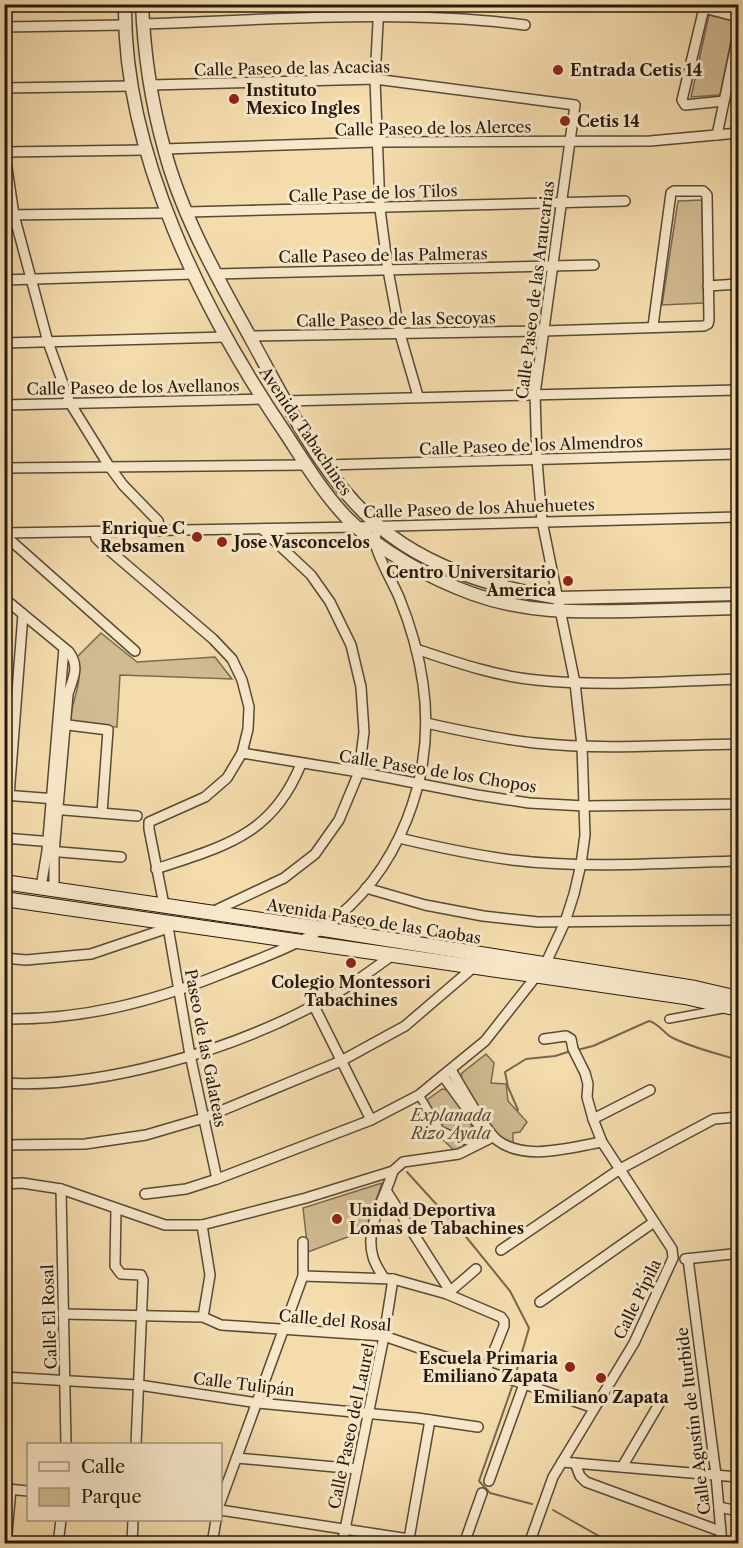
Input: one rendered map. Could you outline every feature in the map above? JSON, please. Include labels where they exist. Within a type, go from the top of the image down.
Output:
[{"type":"main road","name":"Avenida Paseo de las Caobas","points":[[4,882],[48,884],[112,897],[323,929],[685,997],[736,1003]]},
{"type":"main road","points":[[110,914],[112,897]]},
{"type":"main road","name":"Avenida Paseo de las Caobas","points":[[4,899],[110,914],[167,925],[475,966],[541,970]]},
{"type":"street","name":"Avenida Tabachines","points":[[125,4],[132,86],[146,150],[168,213],[194,274],[226,337],[262,399],[331,501],[356,527],[412,565],[468,592],[513,605],[562,612],[738,608]]},
{"type":"street","name":"Avenida Tabachines","points":[[142,4],[151,85],[164,149],[197,236],[215,274],[302,432],[358,507],[378,526],[410,548],[444,565],[509,588],[559,598],[738,594]]},
{"type":"street","points":[[379,4],[375,79],[380,208],[388,270],[400,334],[418,396]]},
{"type":"street","points":[[724,101],[685,105],[682,100],[704,8],[738,17]]},
{"type":"street","points":[[143,24],[379,17],[491,21],[525,25]]},
{"type":"street","points":[[4,27],[125,25]]},
{"type":"street","points":[[717,135],[738,35]]},
{"type":"street","name":"Calle Paseo de las Acacias","points":[[151,85],[375,79],[575,105]]},
{"type":"street","points":[[4,88],[132,86]]},
{"type":"street","name":"Calle Paseo de las Araucarias","points":[[145,1194],[186,1189],[217,1179],[371,1120],[419,1095],[485,1041],[541,970],[565,922],[581,864],[585,835],[582,746],[575,683],[542,521],[535,394],[575,105]]},
{"type":"street","name":"Calle Paseo de los Alerces","points":[[164,149],[376,142],[650,141],[738,133]]},
{"type":"street","points":[[146,150],[5,151],[9,215],[32,279],[48,342],[70,403],[109,466],[123,485],[158,521],[161,531]]},
{"type":"street","points":[[653,326],[670,198],[674,191],[703,190],[707,195],[708,286],[738,284]]},
{"type":"street","name":"Calle Pase de los Tilos","points":[[187,212],[625,201]]},
{"type":"street","points":[[9,215],[168,213]]},
{"type":"street","points":[[179,238],[185,240],[197,236]]},
{"type":"street","points":[[187,257],[194,252],[207,257]]},
{"type":"street","name":"Calle Paseo de las Palmeras","points":[[215,274],[594,265]]},
{"type":"street","points":[[4,280],[194,274]]},
{"type":"street","name":"Calle Paseo de las Secoyas","points":[[250,336],[543,331],[708,324],[708,286]]},
{"type":"street","points":[[4,343],[226,337]]},
{"type":"street","points":[[285,401],[738,390]]},
{"type":"street","name":"Calle Paseo de los Avellanos","points":[[4,405],[262,399]]},
{"type":"street","points":[[289,439],[302,432]]},
{"type":"street","name":"Calle Paseo de los Almendros","points":[[325,465],[738,454]]},
{"type":"street","points":[[4,468],[306,465]]},
{"type":"street","name":"Calle Paseo de los Ahuehuetes","points":[[5,531],[161,531],[738,517]]},
{"type":"street","points":[[4,1019],[50,1019],[93,1014],[136,1004],[178,990],[323,929],[366,888],[399,838],[411,810],[419,784],[426,723],[423,685],[416,649],[400,600],[375,542],[378,526]]},
{"type":"street","points":[[210,913],[284,878],[315,854],[339,819],[359,772],[364,732],[362,698],[351,645],[330,602],[311,575],[262,529]]},
{"type":"street","points":[[5,531],[9,540],[135,651]]},
{"type":"street","points":[[94,532],[102,544],[213,639],[232,659],[242,680],[249,707],[248,729],[242,753],[227,778],[205,797],[149,822],[148,829],[164,905]]},
{"type":"street","points":[[6,600],[64,648],[72,656],[76,669],[62,725],[48,884]]},
{"type":"street","points":[[23,614],[7,795],[102,813],[136,816]]},
{"type":"street","points":[[416,649],[495,674],[535,680],[575,683],[738,679]]},
{"type":"street","points":[[426,723],[481,735],[535,743],[582,746],[738,744]]},
{"type":"street","points":[[62,725],[108,730],[102,813]]},
{"type":"street","name":"Calle Paseo de los Chopos","points":[[242,753],[529,803],[585,806],[738,804]]},
{"type":"street","points":[[156,869],[236,839],[259,826],[292,787],[301,764]]},
{"type":"street","points":[[4,838],[121,857]]},
{"type":"street","points":[[399,838],[449,850],[513,860],[581,864],[738,861]]},
{"type":"street","points":[[366,888],[425,905],[483,916],[538,922],[738,920]]},
{"type":"street","points":[[4,958],[26,960],[91,954],[167,925]]},
{"type":"street","name":"Paseo de las Galateas","points":[[167,925],[190,1055],[217,1179]]},
{"type":"street","points":[[4,1083],[70,1082],[126,1072],[190,1055],[250,1035],[314,1006],[356,981],[394,954]]},
{"type":"street","points":[[4,1145],[85,1144],[146,1135],[204,1118],[341,1061],[405,1026],[475,966]]},
{"type":"street","points":[[669,1019],[736,1003]]},
{"type":"street","points":[[314,1006],[371,1120]]},
{"type":"street","name":"Calle Pípila","points":[[529,1544],[553,1477],[634,1342],[673,1258],[672,1249],[602,1142],[587,1098],[588,1084],[569,1037],[544,1039]]},
{"type":"street","points":[[447,1073],[477,1124],[493,1138],[511,1148],[544,1152],[602,1142]]},
{"type":"street","points":[[447,1073],[493,1138]]},
{"type":"street","points":[[593,1119],[650,1090]]},
{"type":"street","points":[[419,1095],[440,1130],[470,1146]]},
{"type":"street","points":[[501,1250],[620,1169],[714,1119],[738,1117]]},
{"type":"street","points":[[470,1146],[476,1134],[477,1124]]},
{"type":"street","points":[[4,1184],[22,1183],[61,1189],[165,1225],[202,1225],[306,1198],[393,1171],[403,1162],[459,1154],[470,1146],[493,1138]]},
{"type":"street","points":[[388,1278],[373,1258],[370,1235],[393,1171]]},
{"type":"street","name":"Calle El Rosal","points":[[61,1189],[66,1443]]},
{"type":"street","points":[[387,1192],[449,1293]]},
{"type":"street","points":[[116,1209],[115,1266],[121,1274],[141,1275],[142,1280],[136,1443]]},
{"type":"street","points":[[540,1302],[654,1222]]},
{"type":"street","points":[[202,1225],[210,1275],[203,1317]]},
{"type":"street","points":[[222,1498],[303,1276],[303,1242]]},
{"type":"street","points":[[673,1258],[688,1259],[732,1254],[738,1251]]},
{"type":"street","name":"Calle Agustín de Iturbide","points":[[688,1259],[717,1475],[722,1544]]},
{"type":"street","points":[[449,1293],[476,1269]]},
{"type":"street","points":[[303,1276],[388,1278],[449,1293],[501,1317],[504,1326],[486,1371]]},
{"type":"street","name":"Calle Paseo del Laurel","points":[[342,1544],[384,1336],[388,1278]]},
{"type":"street","name":"Calle del Rosal","points":[[63,1314],[203,1317],[221,1325],[384,1336],[594,1408]]},
{"type":"street","name":"Calle Tulipán","points":[[4,1377],[139,1385],[258,1403],[369,1413],[478,1427]]},
{"type":"street","points":[[489,1481],[524,1384]]},
{"type":"street","points":[[622,1467],[662,1399]]},
{"type":"street","points":[[222,1510],[345,1528],[411,1541],[430,1420]]},
{"type":"street","points":[[237,1458],[357,1469]]},
{"type":"street","points":[[562,1462],[738,1477]]},
{"type":"street","points":[[575,1463],[580,1476],[586,1482],[720,1531]]},
{"type":"street","points":[[6,1544],[8,1489],[27,1491]]},
{"type":"street","points":[[464,1544],[482,1493]]},
{"type":"street","points":[[719,1507],[738,1511]]},
{"type":"street","points":[[58,1544],[61,1521]]},
{"type":"street","points":[[132,1544],[133,1521]]},
{"type":"street","points":[[212,1544],[216,1521]]},
{"type":"green space","points":[[709,15],[735,21],[720,95],[691,97]]},
{"type":"green space","points":[[702,200],[704,303],[662,305],[678,201]]},
{"type":"green space","points":[[101,633],[137,662],[215,657],[232,679],[120,675],[117,727],[70,724],[79,676],[76,658]]},
{"type":"green space","points":[[486,1054],[494,1063],[491,1083],[506,1084],[508,1101],[527,1122],[520,1132],[513,1133],[513,1144],[500,1139],[460,1080],[462,1073]]},
{"type":"green space","name":"Explanada Rizo Ayala","points":[[442,1089],[448,1090],[466,1114],[472,1130],[471,1138],[457,1153],[439,1136],[420,1105]]},
{"type":"green space","name":"Unidad Deportiva Lomas de Tabachines","points":[[382,1183],[366,1230],[308,1252],[303,1208]]},
{"type":"waterway","points":[[577,1050],[593,1046],[649,1021],[679,1041],[738,1060]]},
{"type":"waterway","points":[[518,1110],[508,1087],[505,1072],[526,1059],[555,1056],[571,1051]]},
{"type":"waterway","points":[[407,1172],[467,1238],[510,1291],[529,1328],[516,1373]]},
{"type":"waterway","points":[[512,1387],[479,1481],[490,1493],[532,1504]]},
{"type":"waterway","points":[[553,1510],[613,1544]]},
{"type":"place","name":"Entrada Cetis 14","points":[[558,70]]},
{"type":"place","name":"Instituto Mexico Ingles","points":[[234,99]]},
{"type":"place","name":"Cetis 14","points":[[565,121]]},
{"type":"place","name":"Enrique C Rebsamen","points":[[197,537]]},
{"type":"place","name":"Jose Vasconcelos","points":[[222,542]]},
{"type":"place","name":"Centro Universitario America","points":[[568,581]]},
{"type":"place","name":"Colegio Montessori Tabachines","points":[[351,963]]},
{"type":"place","name":"Unidad Deportiva Lomas de Tabachines","points":[[337,1219]]},
{"type":"place","name":"Escuela Primaria Emiliano Zapata","points":[[570,1367]]},
{"type":"place","name":"Emiliano Zapata","points":[[601,1378]]}]
